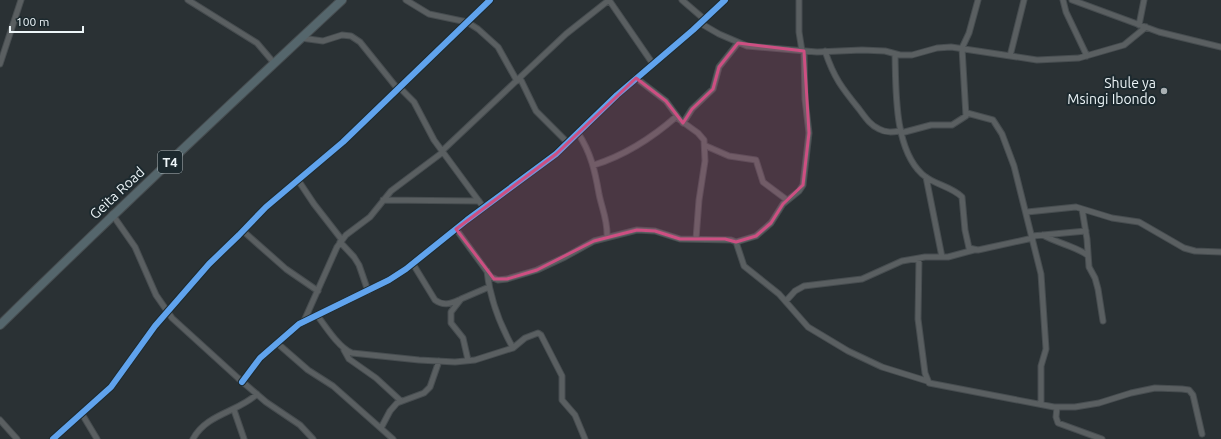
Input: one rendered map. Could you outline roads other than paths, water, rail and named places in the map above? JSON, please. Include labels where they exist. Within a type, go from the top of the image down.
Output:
[{"type":"highway","name":"Geita Road","points":[[0,325],[112,214],[342,0]]},
{"type":"street","points":[[0,64],[21,0]]},
{"type":"street","points":[[188,0],[258,43],[274,64]]},
{"type":"street","points":[[406,0],[429,14],[467,22],[498,47],[519,80],[536,111],[568,143]]},
{"type":"street","points":[[53,439],[111,387],[167,312],[209,264],[266,206],[343,142],[398,87],[490,0]]},
{"type":"street","points":[[304,321],[330,261],[341,241],[354,228],[370,217],[383,200],[404,181],[442,152],[566,34],[609,0],[653,64]]},
{"type":"street","points":[[682,0],[702,21],[719,34],[738,43],[747,46],[803,51],[847,49],[885,51],[895,54],[912,55],[937,48],[962,48],[1037,60],[1079,58],[1124,45],[1146,28]]},
{"type":"street","points":[[242,382],[260,358],[304,321],[389,280],[413,264],[456,229],[556,154],[636,78],[725,0]]},
{"type":"street","points":[[456,229],[494,279],[507,279],[537,270],[582,247],[607,237],[626,232],[645,230],[655,231],[674,238],[696,240],[725,239],[736,242],[756,236],[771,223],[787,200],[803,185],[808,143],[803,51],[799,32],[799,0]]},
{"type":"street","points":[[825,51],[834,77],[842,90],[868,121],[875,127],[886,132],[900,132],[931,126],[952,125],[962,120],[966,113],[962,48],[969,34],[978,0]]},
{"type":"street","points":[[1010,56],[1024,0]]},
{"type":"street","points":[[1063,0],[1066,12],[1087,56]]},
{"type":"street","points":[[1072,0],[1146,28],[1221,47]]},
{"type":"street","points":[[1139,25],[1144,0]]},
{"type":"street","points":[[301,38],[323,41],[342,35],[351,36],[360,42],[417,108],[442,152],[484,208]]},
{"type":"street","points":[[684,123],[692,109],[713,89],[719,67],[738,43]]},
{"type":"street","points":[[895,54],[900,132],[902,142],[917,168],[926,177],[962,197],[966,238],[970,248],[974,250]]},
{"type":"street","points":[[636,78],[666,101],[684,123],[702,136],[706,146],[696,240]]},
{"type":"street","points":[[966,113],[992,120],[997,124],[1009,148],[1027,212],[1042,274],[1046,349],[1041,376],[1041,404]]},
{"type":"street","points":[[594,165],[625,152],[648,140],[677,116]]},
{"type":"street","points":[[578,133],[594,165],[605,211],[607,237]]},
{"type":"street","points":[[706,146],[729,156],[756,160],[764,182],[787,200]]},
{"type":"street","points":[[926,177],[942,257]]},
{"type":"street","points":[[298,180],[354,257],[359,265],[368,291]]},
{"type":"street","points":[[383,200],[479,201]]},
{"type":"street","points":[[1027,212],[1076,207],[1112,218],[1139,222],[1184,248],[1195,251],[1221,252]]},
{"type":"street","points":[[1082,209],[1086,231],[1089,266],[1095,278],[1098,289],[1103,320]]},
{"type":"street","points":[[112,214],[135,247],[156,295],[167,312],[242,382],[300,425],[313,439]]},
{"type":"street","points":[[243,231],[286,269],[318,291]]},
{"type":"street","points":[[786,301],[795,291],[804,286],[862,278],[902,261],[919,258],[960,255],[974,250],[1033,237],[1086,231]]},
{"type":"street","points":[[1043,236],[1066,246],[1080,250],[1088,256]]},
{"type":"street","points":[[736,242],[744,266],[786,301],[808,327],[848,351],[882,367],[934,384],[1057,407],[1075,407],[1099,404],[1131,393],[1155,388],[1182,388],[1189,390],[1193,395],[1202,434]]},
{"type":"street","points":[[919,258],[918,319],[927,381]]},
{"type":"street","points":[[413,264],[435,300],[440,303],[449,304],[462,300],[489,287]]},
{"type":"street","points":[[487,270],[489,287],[499,321],[513,348]]},
{"type":"street","points":[[462,300],[454,307],[450,318],[451,323],[463,338],[468,360]]},
{"type":"street","points":[[317,315],[342,347],[349,359],[381,382],[401,401]]},
{"type":"street","points":[[342,347],[352,353],[439,361],[468,360],[489,356],[513,348],[531,334],[538,333],[562,376],[562,400],[575,415],[585,439]]},
{"type":"street","points":[[277,343],[308,370],[333,386],[393,439]]},
{"type":"street","points":[[381,428],[390,411],[401,401],[424,393],[430,387],[439,361]]},
{"type":"street","points":[[193,439],[205,425],[220,415],[247,403],[257,394]]},
{"type":"street","points":[[1057,407],[1056,417],[1058,424],[1102,439]]},
{"type":"street","points":[[234,410],[244,439]]},
{"type":"street","points":[[82,414],[97,439]]},
{"type":"street","points":[[0,420],[17,439]]},
{"type":"place","name":"Shule ya Msingi Ibondo","points":[[1164,91]]}]
